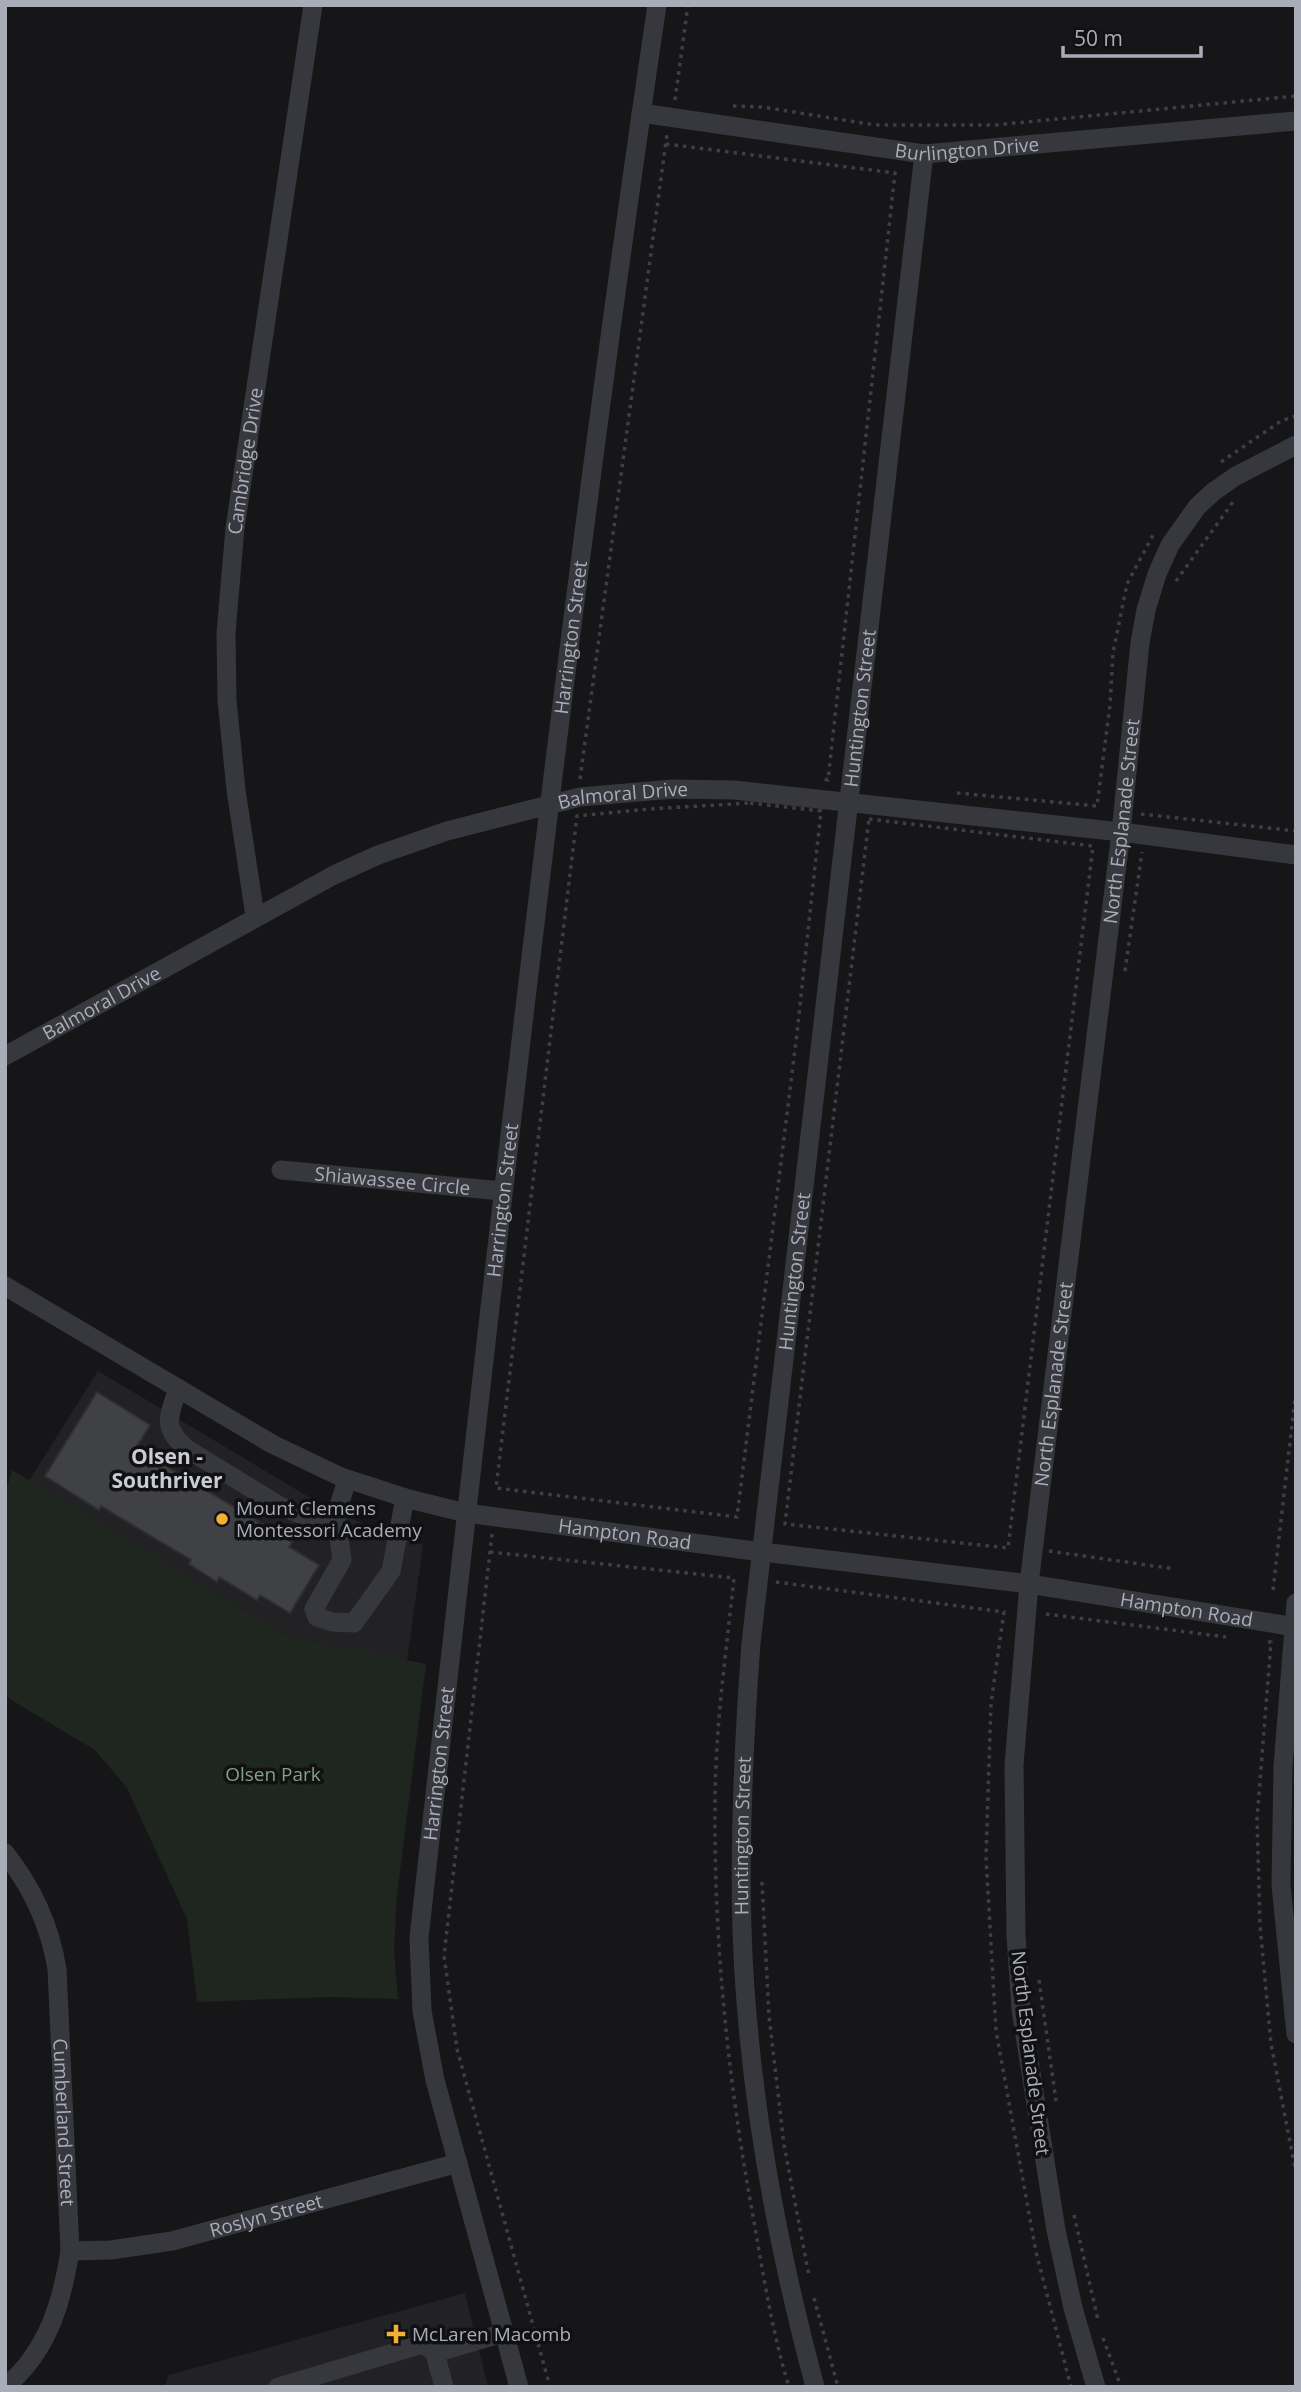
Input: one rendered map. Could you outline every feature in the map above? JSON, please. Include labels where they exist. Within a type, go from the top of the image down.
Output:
[{"type":"street","name":"Cambridge Drive","points":[[255,916],[226,700],[226,633],[234,528],[313,5]]},
{"type":"street","name":"Harrington Street","points":[[519,2387],[435,2080],[422,2011],[419,1938],[502,1191],[549,806],[657,5]]},
{"type":"street","name":"Burlington Drive","points":[[641,113],[924,154],[1296,121]]},
{"type":"street","name":"Huntington Street","points":[[814,2387],[790,2289],[763,2146],[751,2047],[743,1933],[741,1822],[745,1731],[751,1643],[924,154]]},
{"type":"street","name":"North Esplanade Street","points":[[1096,2387],[1073,2308],[1056,2230],[1020,1998],[1016,1935],[1014,1765],[1029,1584],[1146,610],[1157,574],[1170,545],[1182,526],[1213,492],[1236,476],[1296,446]]},
{"type":"street","name":"Balmoral Drive","points":[[5,1056],[255,916],[378,855],[447,831],[580,797],[673,789],[734,790],[1121,832],[1296,855]]},
{"type":"street","name":"Shiawassee Circle","points":[[281,1170],[502,1191]]},
{"type":"street","name":"Hampton Road","points":[[5,1286],[272,1444],[348,1479],[405,1498],[466,1513],[1029,1584],[1294,1626]]},
{"type":"street","points":[[178,1388],[169,1417],[173,1437],[187,1449],[280,1506],[318,1521],[336,1516]]},
{"type":"street","points":[[348,1479],[336,1516],[342,1560],[314,1609],[317,1617],[332,1622],[354,1623],[391,1571],[405,1498]]},
{"type":"street","points":[[1296,1603],[1283,1766],[1281,1885],[1296,2034]]},
{"type":"street","name":"Cumberland Street","points":[[5,1853],[34,1896],[51,1940],[57,1969],[70,2251],[62,2292],[45,2335],[32,2359],[6,2387]]},
{"type":"street","name":"Roslyn Street","points":[[70,2251],[111,2250],[172,2241],[458,2163]]},
{"type":"street","points":[[435,2353],[504,2333]]},
{"type":"street","points":[[278,2387],[424,2344],[435,2353],[444,2387]]},
{"type":"path","points":[[675,103],[688,5]]},
{"type":"path","points":[[724,105],[762,107],[875,125],[995,125],[1296,96]]},
{"type":"path","points":[[592,779],[580,780],[666,144],[895,173],[828,780],[815,779]]},
{"type":"path","points":[[1214,467],[1281,421],[1296,415]]},
{"type":"path","points":[[1172,585],[1232,502],[1243,495]]},
{"type":"path","points":[[950,793],[1097,806],[1110,705],[1112,653],[1127,584],[1159,525]]},
{"type":"path","points":[[750,803],[821,811],[796,1047],[737,1517],[496,1488],[577,816],[750,803]]},
{"type":"path","points":[[1140,814],[1296,831]]},
{"type":"path","points":[[869,819],[1093,846],[1008,1548],[785,1524],[869,819]]},
{"type":"path","points":[[1124,975],[1141,852],[1154,853]]},
{"type":"path","points":[[1273,1590],[1296,1390]]},
{"type":"path","points":[[492,1532],[444,1956],[457,2049],[550,2387]]},
{"type":"path","points":[[1048,1550],[1175,1569]]},
{"type":"path","points":[[490,1552],[734,1578],[721,1707],[715,1804],[724,2026],[736,2124],[764,2277],[789,2387]]},
{"type":"path","points":[[775,1582],[1004,1612]]},
{"type":"path","points":[[1044,1614],[1231,1637]]},
{"type":"path","points":[[1258,1641],[1271,1642],[1257,1819],[1260,1925],[1271,2043],[1296,2172]]},
{"type":"path","points":[[761,1870],[769,2016],[784,2145],[811,2287],[838,2387]]},
{"type":"path","points":[[1038,1973],[1058,2109]]},
{"type":"path","points":[[1072,2204],[1100,2329],[1121,2387]]},
{"type":"shaded area","name":"Mount Clemens Montessori Academy","points":[[98,1371],[319,1503],[385,1534],[423,1545],[407,1661],[288,1636],[29,1481]]},
{"type":"shaded area","name":"McLaren Macomb","points":[[465,2293],[488,2387],[164,2387],[169,2375]]},
{"type":"green space","name":"Olsen Park","points":[[12,1470],[288,1636],[426,1664],[397,1895],[394,1949],[398,1999],[329,1997],[197,2002],[187,1919],[127,1788],[95,1750],[5,1696],[5,1494]]},
{"type":"building","points":[[97,1392],[150,1425],[136,1448],[292,1542],[289,1547],[319,1565],[290,1613],[260,1595],[257,1600],[219,1577],[217,1582],[189,1564],[191,1560],[101,1506],[99,1510],[45,1476]]},
{"type":"place","name":"Mount Clemens Montessori Academy","points":[[222,1519]]},
{"type":"place","name":"McLaren Macomb","points":[[396,2334]]},
{"type":"district","name":"Olsen - Southriver","points":[[167,1468]]}]
